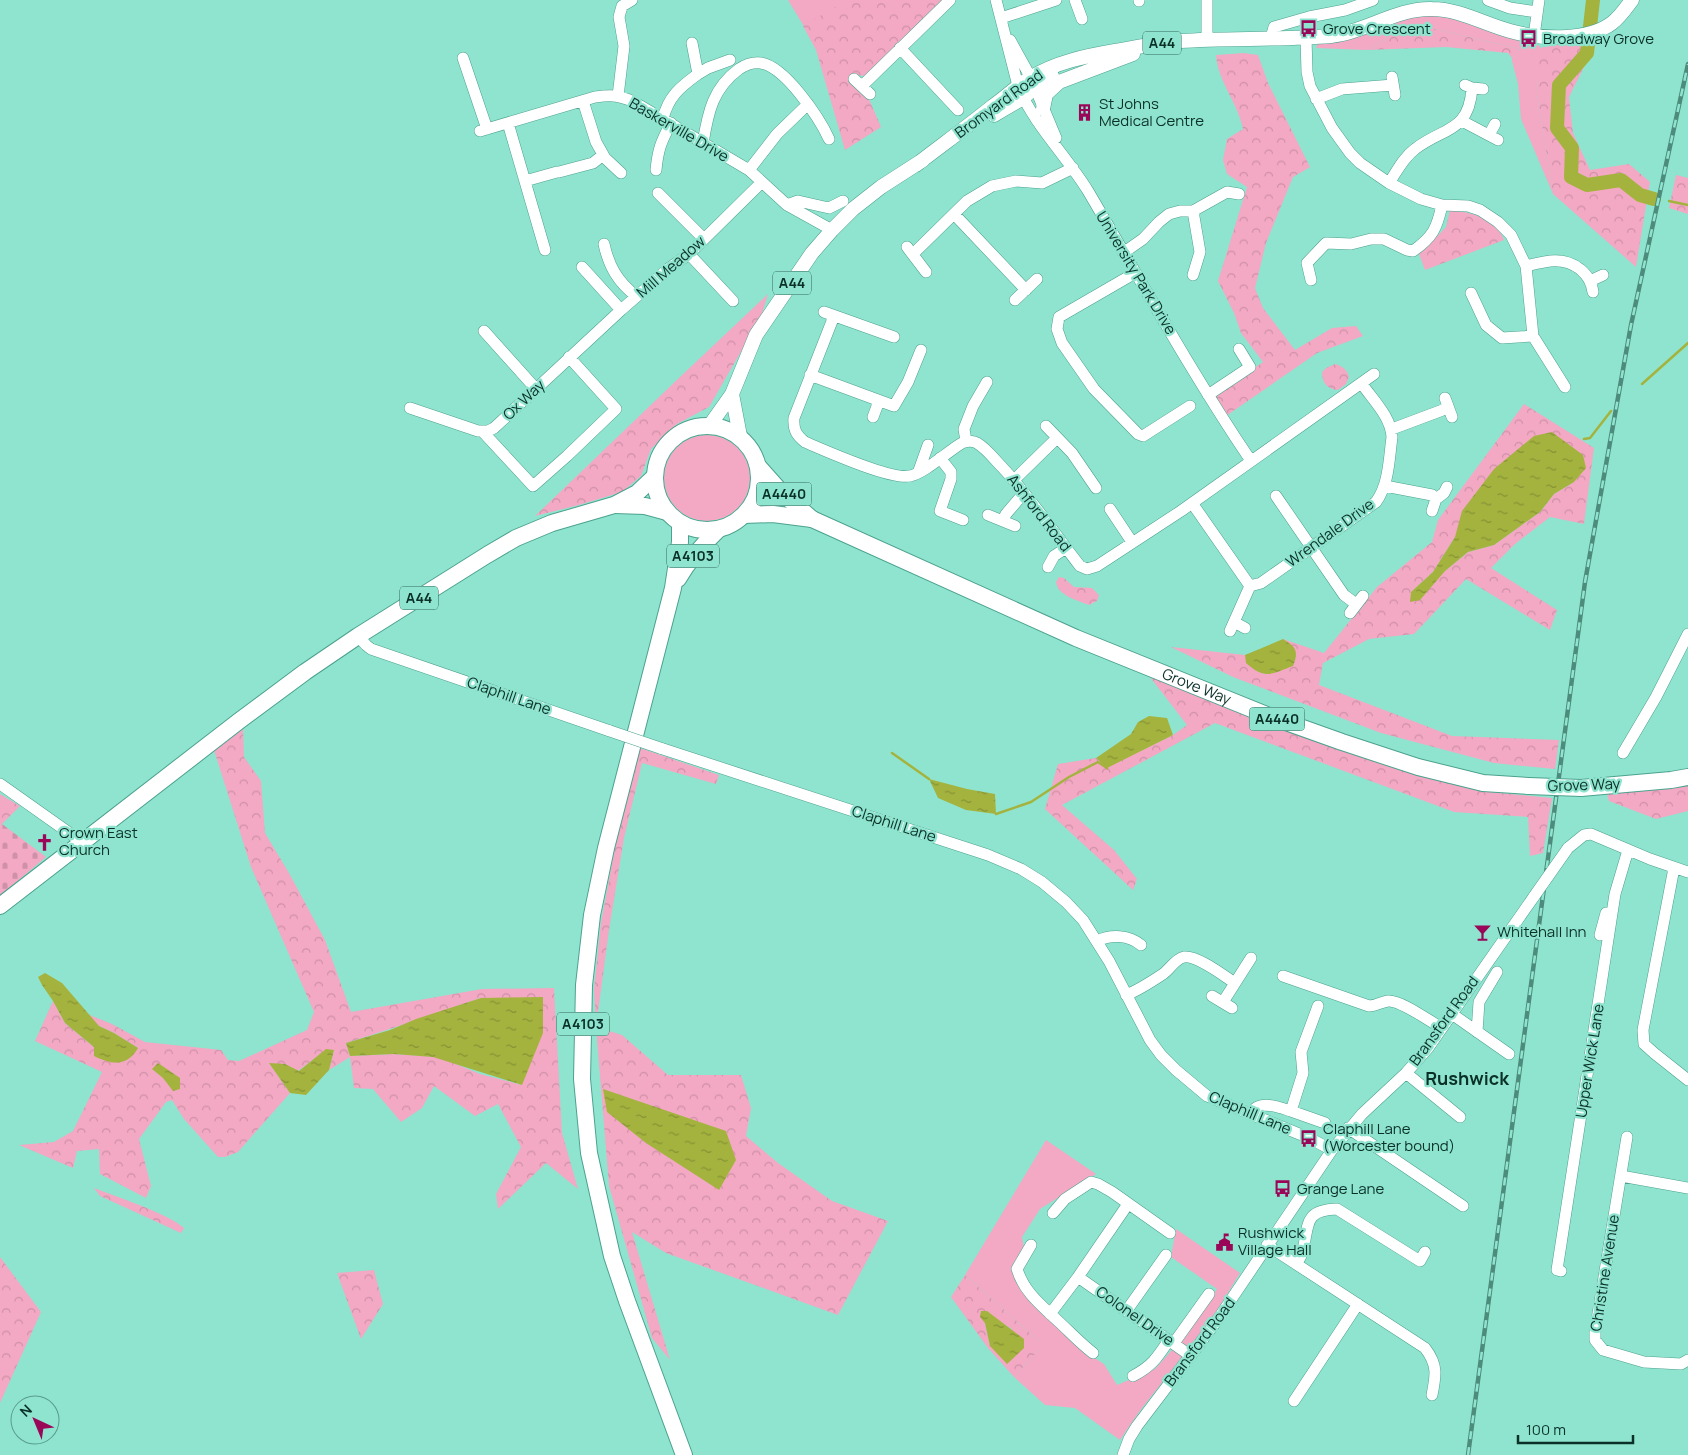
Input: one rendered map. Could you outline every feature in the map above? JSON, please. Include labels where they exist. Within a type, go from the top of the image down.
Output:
[{"type":"highway","points":[[710,425],[731,431],[740,436],[752,450],[758,466],[760,480],[752,505],[744,515],[732,524],[719,529],[706,530],[692,528],[673,518],[658,496],[654,477],[658,460],[666,446],[678,434],[693,427],[710,425]]},
{"type":"highway","name":"Grove Way","points":[[758,466],[782,493],[812,519],[1076,638],[1270,716],[1342,742],[1418,767],[1483,783],[1580,788],[1688,777]]},
{"type":"highway","name":"A44","points":[[0,906],[239,721],[305,672],[358,636],[516,538],[552,523],[614,505],[637,493],[654,477]]},
{"type":"highway","name":"A44","points":[[614,505],[645,506],[673,518]]},
{"type":"highway","name":"Grove Way","points":[[744,515],[773,514],[812,519]]},
{"type":"highway","name":"A4103","points":[[673,518],[680,542],[673,588],[606,848],[592,915],[584,985],[582,1079],[589,1153],[612,1256],[626,1301],[684,1455]]},
{"type":"highway","name":"A4103","points":[[673,588],[685,567],[700,547],[719,529]]},
{"type":"main road","name":"Bromyard Road","points":[[710,425],[732,394],[756,335],[812,253],[832,230],[877,191],[1021,92],[1054,66],[1088,55],[1167,42],[1306,38],[1343,34],[1394,15],[1415,10],[1432,9],[1463,14],[1509,31],[1534,36],[1578,36],[1598,31],[1611,23],[1632,0]]},
{"type":"main road","points":[[1043,109],[1046,94],[1059,82],[1167,42]]},
{"type":"main road","points":[[732,394],[740,436]]},
{"type":"street","points":[[618,96],[624,46],[619,17],[622,6],[632,0]]},
{"type":"street","points":[[862,86],[950,0]]},
{"type":"street","points":[[996,0],[1021,92]]},
{"type":"street","points":[[1003,24],[1056,0]]},
{"type":"street","points":[[1075,0],[1082,19]]},
{"type":"street","points":[[1207,0],[1207,40]]},
{"type":"street","points":[[1271,38],[1274,27],[1309,17],[1345,10],[1373,0]]},
{"type":"street","points":[[1488,0],[1510,8],[1538,6],[1534,36]]},
{"type":"street","points":[[1003,24],[1032,83],[1060,150]]},
{"type":"street","points":[[1306,38],[1307,72],[1310,86],[1332,128],[1350,153],[1389,183],[1421,199],[1442,205],[1468,206],[1480,210],[1498,222],[1511,235],[1526,266],[1533,336],[1565,387]]},
{"type":"street","points":[[692,43],[698,74]]},
{"type":"street","points":[[900,48],[958,111]]},
{"type":"street","name":"Baskerville Drive","points":[[463,58],[483,130],[583,101],[611,95],[618,96],[632,101],[749,170],[787,205],[832,230]]},
{"type":"street","points":[[656,170],[667,121],[666,107],[670,99],[698,74],[730,60]]},
{"type":"street","points":[[703,143],[706,121],[712,102],[726,79],[745,65],[759,62],[772,67],[782,74],[808,104],[822,124],[829,139]]},
{"type":"street","points":[[1316,99],[1342,89],[1393,86]]},
{"type":"street","points":[[1389,183],[1401,163],[1416,148],[1462,121],[1471,103],[1474,87]]},
{"type":"street","name":"University Park Drive","points":[[1021,92],[1039,123],[1087,189],[1134,273],[1208,395],[1251,461]]},
{"type":"street","points":[[583,101],[596,142],[603,154],[621,173]]},
{"type":"street","points":[[749,170],[777,134],[808,104]]},
{"type":"street","points":[[1462,121],[1494,138],[1495,124]]},
{"type":"street","points":[[508,123],[545,250]]},
{"type":"street","points":[[525,181],[593,163],[603,154]]},
{"type":"street","points":[[926,272],[910,250],[967,201],[992,186],[1016,181],[1042,183],[1073,168]]},
{"type":"street","name":"Mill Meadow","points":[[621,310],[668,269],[689,254],[762,182]]},
{"type":"street","points":[[1123,253],[1143,239],[1169,214],[1180,211],[1193,211],[1227,192],[1239,194]]},
{"type":"street","points":[[658,193],[704,239]]},
{"type":"street","points":[[787,205],[798,201],[830,208],[843,201]]},
{"type":"street","points":[[1311,280],[1307,263],[1326,242],[1351,244],[1384,238],[1407,250],[1413,250],[1427,238],[1437,225],[1442,205]]},
{"type":"street","points":[[1193,211],[1200,252],[1193,276]]},
{"type":"street","points":[[954,214],[1026,290]]},
{"type":"street","points":[[604,244],[607,260],[616,278],[636,296]]},
{"type":"street","points":[[689,254],[733,302]]},
{"type":"street","points":[[1526,266],[1551,260],[1566,261],[1574,264],[1588,275],[1592,286],[1603,275]]},
{"type":"street","points":[[582,267],[621,310]]},
{"type":"street","points":[[1134,273],[1059,317],[1057,329],[1062,343],[1094,389],[1138,434],[1143,436],[1190,406]]},
{"type":"street","points":[[1015,300],[1037,279]]},
{"type":"street","points":[[1471,294],[1486,325],[1502,338],[1533,336]]},
{"type":"street","name":"Ox Way","points":[[483,432],[494,428],[621,310]]},
{"type":"street","points":[[894,337],[829,314],[794,418],[793,425],[799,438],[887,474],[909,476],[918,473],[966,441],[964,429],[973,406],[987,382]]},
{"type":"street","points":[[484,331],[536,389]]},
{"type":"street","points":[[1208,395],[1250,367],[1240,349]]},
{"type":"street","points":[[810,375],[894,406],[908,382],[921,350]]},
{"type":"street","points":[[410,408],[483,432],[533,486],[616,408],[566,360]]},
{"type":"street","name":"Ashford Road","points":[[966,441],[973,442],[984,448],[1040,510],[1080,566],[1087,569],[1097,566],[1192,502],[1374,374]]},
{"type":"street","points":[[1362,384],[1392,429],[1448,408]]},
{"type":"street","points":[[873,417],[879,401]]},
{"type":"street","points":[[1046,426],[1080,463],[1096,488]]},
{"type":"street","name":"Wrendale Drive","points":[[1250,586],[1261,583],[1376,502],[1385,486],[1392,429]]},
{"type":"street","points":[[1014,480],[1057,438]]},
{"type":"street","points":[[918,473],[928,445]]},
{"type":"street","points":[[940,458],[952,472],[952,478],[940,511],[963,520]]},
{"type":"street","points":[[1385,486],[1432,496],[1436,499]]},
{"type":"street","points":[[1432,511],[1436,499],[1444,493],[1447,486]]},
{"type":"street","points":[[1003,520],[1024,493]]},
{"type":"street","points":[[1276,496],[1344,595],[1356,604]]},
{"type":"street","points":[[1192,502],[1250,586],[1232,627],[1245,628]]},
{"type":"street","points":[[1110,509],[1132,542]]},
{"type":"street","points":[[988,515],[1015,526]]},
{"type":"street","points":[[1048,567],[1054,556],[1066,548]]},
{"type":"street","points":[[1623,752],[1656,698],[1688,634]]},
{"type":"street","name":"Claphill Lane","points":[[358,636],[372,649],[660,748],[988,854],[1021,869],[1042,882],[1066,902],[1083,920],[1097,941],[1150,1040],[1161,1055],[1176,1070],[1207,1096],[1309,1138],[1332,1150]]},
{"type":"street","points":[[0,784],[82,842]]},
{"type":"street","name":"Bransford Road","points":[[1122,1455],[1137,1426],[1221,1316],[1267,1245],[1348,1128],[1428,1048],[1568,848],[1584,835],[1592,834],[1628,850]]},
{"type":"street","points":[[1628,850],[1688,872]]},
{"type":"street","name":"Upper Wick Lane","points":[[1561,1271],[1557,1270],[1616,894],[1628,850]]},
{"type":"street","points":[[1674,868],[1643,1030],[1644,1044],[1688,1080]]},
{"type":"street","points":[[1600,935],[1608,901],[1616,894]]},
{"type":"street","points":[[1097,941],[1106,937],[1128,938],[1135,940],[1141,945]]},
{"type":"street","points":[[1126,995],[1136,991],[1159,976],[1178,960],[1189,957],[1235,983]]},
{"type":"street","points":[[1212,996],[1228,1005],[1235,983],[1251,958]]},
{"type":"street","points":[[1477,1032],[1479,1002],[1497,972]]},
{"type":"street","points":[[1283,976],[1369,1006],[1376,1006],[1387,1001],[1397,1002],[1442,1028]]},
{"type":"street","points":[[1291,1111],[1303,1073],[1301,1052],[1318,1006]]},
{"type":"street","points":[[1452,1014],[1509,1054]]},
{"type":"street","points":[[1406,1072],[1460,1117]]},
{"type":"street","points":[[1251,1114],[1253,1109],[1259,1105],[1267,1105],[1291,1111],[1325,1124]]},
{"type":"street","points":[[1348,1128],[1463,1206]]},
{"type":"street","name":"Christine Avenue","points":[[1627,1137],[1595,1340],[1603,1350],[1644,1362],[1682,1364],[1688,1360]]},
{"type":"street","points":[[1620,1176],[1688,1188]]},
{"type":"street","points":[[1053,1213],[1065,1199],[1091,1182],[1112,1192],[1170,1233]]},
{"type":"street","points":[[1050,1314],[1128,1204]]},
{"type":"street","points":[[1296,1264],[1303,1252],[1307,1222],[1324,1209],[1337,1209],[1420,1261],[1425,1252]]},
{"type":"street","points":[[1031,1245],[1017,1270],[1022,1281],[1036,1301],[1093,1353]]},
{"type":"street","points":[[1267,1245],[1426,1348],[1434,1360],[1430,1376],[1432,1395]]},
{"type":"street","points":[[1127,1310],[1166,1255]]},
{"type":"street","name":"Colonel Drive","points":[[1078,1277],[1191,1356]]},
{"type":"street","points":[[1133,1376],[1148,1368],[1154,1362],[1209,1294]]},
{"type":"street","points":[[1294,1401],[1358,1304]]},
{"type":"green space","points":[[788,0],[849,0],[805,28]]},
{"type":"green space","points":[[847,0],[943,0],[865,76],[855,75],[868,97],[881,127],[845,150],[816,50],[803,26]]},
{"type":"green space","points":[[1433,13],[1540,46],[1537,94],[1553,194],[1521,119],[1518,84],[1512,61],[1512,58],[1520,49],[1426,27],[1401,31],[1366,50],[1316,48],[1318,43],[1404,16]]},
{"type":"green space","points":[[1426,27],[1520,49],[1512,58],[1508,53],[1446,47],[1366,50],[1401,31]]},
{"type":"green space","points":[[1599,37],[1569,97],[1573,133],[1590,170],[1629,164],[1650,182],[1636,267],[1553,194],[1537,94],[1539,48]]},
{"type":"green space","points":[[1244,53],[1258,55],[1268,83],[1310,167],[1293,177],[1266,243],[1255,288],[1263,308],[1295,350],[1332,328],[1356,326],[1363,336],[1317,353],[1226,416],[1213,397],[1263,362],[1241,333],[1234,313],[1218,281],[1247,187],[1227,174],[1223,160],[1227,139],[1243,129],[1237,110],[1220,74],[1216,55]]},
{"type":"green space","points":[[1676,175],[1688,178],[1688,214],[1669,208]]},
{"type":"green space","points":[[1450,210],[1466,212],[1489,221],[1500,232],[1504,240],[1425,270],[1419,254],[1446,227]]},
{"type":"green space","points":[[768,294],[761,317],[709,407],[677,424],[651,449],[641,476],[622,492],[535,516],[681,376]]},
{"type":"green space","points":[[1335,364],[1344,368],[1349,377],[1346,384],[1338,390],[1328,387],[1322,376],[1322,372],[1326,368]]},
{"type":"green space","points":[[1524,404],[1594,448],[1584,524],[1550,517],[1515,544],[1491,568],[1557,610],[1550,630],[1466,579],[1414,634],[1369,639],[1323,663],[1319,685],[1452,736],[1559,740],[1555,769],[1494,763],[1381,733],[1233,677],[1171,647],[1245,655],[1264,674],[1296,658],[1283,639],[1324,653],[1377,587],[1432,542],[1438,520]],"holes":[[[1574,482],[1554,494],[1540,512],[1494,545],[1468,552],[1445,571],[1411,592],[1433,572],[1455,537]]]},
{"type":"green space","points":[[707,435],[723,438],[731,442],[743,454],[747,462],[750,478],[747,494],[743,502],[731,514],[723,518],[707,521],[691,518],[683,514],[671,502],[667,494],[664,478],[667,462],[671,454],[683,442],[691,438]]},
{"type":"green space","points":[[1059,577],[1064,578],[1074,587],[1092,588],[1099,595],[1097,601],[1089,605],[1064,594],[1060,591],[1056,582]]},
{"type":"green space","points":[[1150,677],[1424,775],[1479,791],[1552,798],[1543,853],[1530,856],[1528,817],[1454,812],[1215,723],[1062,805],[1114,850],[1137,879],[1133,890],[1045,809],[1058,764],[1096,758],[1107,767],[1173,735],[1187,725]]},
{"type":"green space","points":[[243,726],[244,757],[261,781],[265,833],[325,940],[351,1012],[482,989],[554,988],[562,1133],[578,1189],[546,1163],[498,1209],[496,1194],[521,1147],[498,1104],[475,1116],[434,1086],[422,1108],[401,1122],[373,1089],[354,1088],[350,1057],[329,1070],[334,1050],[326,1050],[298,1071],[285,1064],[270,1064],[290,1093],[238,1152],[225,1157],[218,1157],[184,1119],[172,1100],[166,1102],[139,1139],[151,1186],[146,1198],[100,1174],[99,1149],[77,1151],[73,1168],[19,1145],[54,1142],[73,1131],[102,1072],[35,1041],[53,1001],[65,1023],[94,1047],[138,1048],[99,1026],[87,1014],[112,1024],[145,1042],[221,1050],[228,1060],[239,1061],[307,1030],[314,1012],[251,867],[214,750]],"holes":[[[481,998],[522,1085],[480,1074],[439,1057],[394,1054],[350,1056],[346,1043]]]},
{"type":"green space","points":[[640,748],[719,775],[716,784],[642,763],[624,838],[596,1027],[622,1035],[668,1075],[741,1075],[751,1108],[746,1136],[778,1163],[832,1201],[888,1221],[838,1315],[666,1253],[632,1232],[670,1360],[652,1338],[609,1186],[596,1028],[594,989],[601,923],[616,842]]},
{"type":"green space","points":[[1688,783],[1688,811],[1656,819],[1609,801],[1607,794]]},
{"type":"green space","points":[[0,794],[20,806],[0,826]]},
{"type":"green space","points":[[2,824],[46,857],[0,896],[0,826]]},
{"type":"green space","points":[[1046,1140],[1096,1174],[1040,1209],[1022,1237],[1024,1248],[1011,1270],[1034,1306],[1082,1350],[1104,1364],[1117,1385],[1155,1369],[1181,1340],[1217,1289],[1171,1257],[1176,1229],[1240,1273],[1213,1317],[1139,1412],[1120,1440],[1075,1408],[1045,1405],[1014,1377],[1039,1350],[1039,1341],[965,1275]]},
{"type":"green space","points":[[94,1188],[154,1211],[184,1228],[181,1233],[100,1196]]},
{"type":"green space","points":[[0,1257],[41,1312],[0,1403]]},
{"type":"green space","points":[[374,1270],[383,1304],[361,1339],[337,1273]]},
{"type":"green space","points":[[965,1275],[1039,1341],[1039,1350],[1014,1377],[988,1348],[951,1297]],"holes":[[[987,1311],[995,1319],[1012,1329],[990,1346],[985,1323]]]},
{"type":"water","points":[[1552,432],[1583,455],[1586,468],[1574,482],[1554,494],[1540,512],[1494,545],[1468,552],[1445,571],[1420,600],[1410,602],[1411,592],[1433,572],[1455,537],[1462,511],[1494,469],[1534,436]]},
{"type":"water","points":[[1283,639],[1291,644],[1295,650],[1296,657],[1293,666],[1273,673],[1263,674],[1246,663],[1245,655]]},
{"type":"water","points":[[1149,716],[1167,718],[1173,735],[1107,768],[1096,758],[1131,734],[1138,722]]},
{"type":"water","points":[[929,779],[995,794],[996,814],[966,810],[938,798]]},
{"type":"water","points":[[45,973],[62,983],[99,1026],[138,1048],[134,1054],[129,1059],[119,1063],[94,1056],[94,1047],[65,1023],[42,985],[38,977]]},
{"type":"water","points":[[543,997],[543,1033],[522,1085],[433,1057],[394,1054],[350,1056],[346,1043],[390,1030],[416,1019],[481,998]]},
{"type":"water","points":[[326,1049],[334,1050],[329,1070],[306,1095],[290,1093],[269,1063],[285,1064],[299,1071]]},
{"type":"water","points":[[158,1063],[180,1078],[180,1089],[173,1091],[163,1078],[152,1069]]},
{"type":"water","points":[[603,1089],[726,1131],[736,1160],[719,1190],[646,1143],[607,1112]]},
{"type":"water","points":[[981,1311],[987,1311],[1024,1339],[1024,1348],[1007,1364],[990,1346],[985,1323],[980,1317]]},
{"type":"waterway","points":[[1593,0],[1587,53],[1559,85],[1557,128],[1572,148],[1571,177],[1587,185],[1621,180],[1640,195],[1654,199]]},
{"type":"waterway","points":[[1669,201],[1688,205]]},
{"type":"waterway","points":[[1642,384],[1688,343]]},
{"type":"waterway","points":[[1584,439],[1590,438],[1611,411]]},
{"type":"waterway","points":[[892,753],[929,779]]},
{"type":"waterway","points":[[996,814],[1031,802],[1069,777],[1098,762],[1107,768]]},
{"type":"railway","points":[[1468,1455],[1585,582],[1631,325],[1688,64]]},
{"type":"place","name":"Grove Crescent","points":[[1309,29]]},
{"type":"place","name":"Broadway Grove","points":[[1529,39]]},
{"type":"place","name":"St Johns Medical Centre","points":[[1085,113]]},
{"type":"place","name":"Crown East Church","points":[[45,842]]},
{"type":"place","name":"Whitehall Inn","points":[[1483,932]]},
{"type":"place","name":"Claphill Lane (Worcester bound)","points":[[1309,1138]]},
{"type":"place","name":"Grange Lane","points":[[1283,1189]]},
{"type":"place","name":"Rushwick Village Hall","points":[[1224,1242]]},
{"type":"district","name":"Rushwick","points":[[1467,1079]]}]
